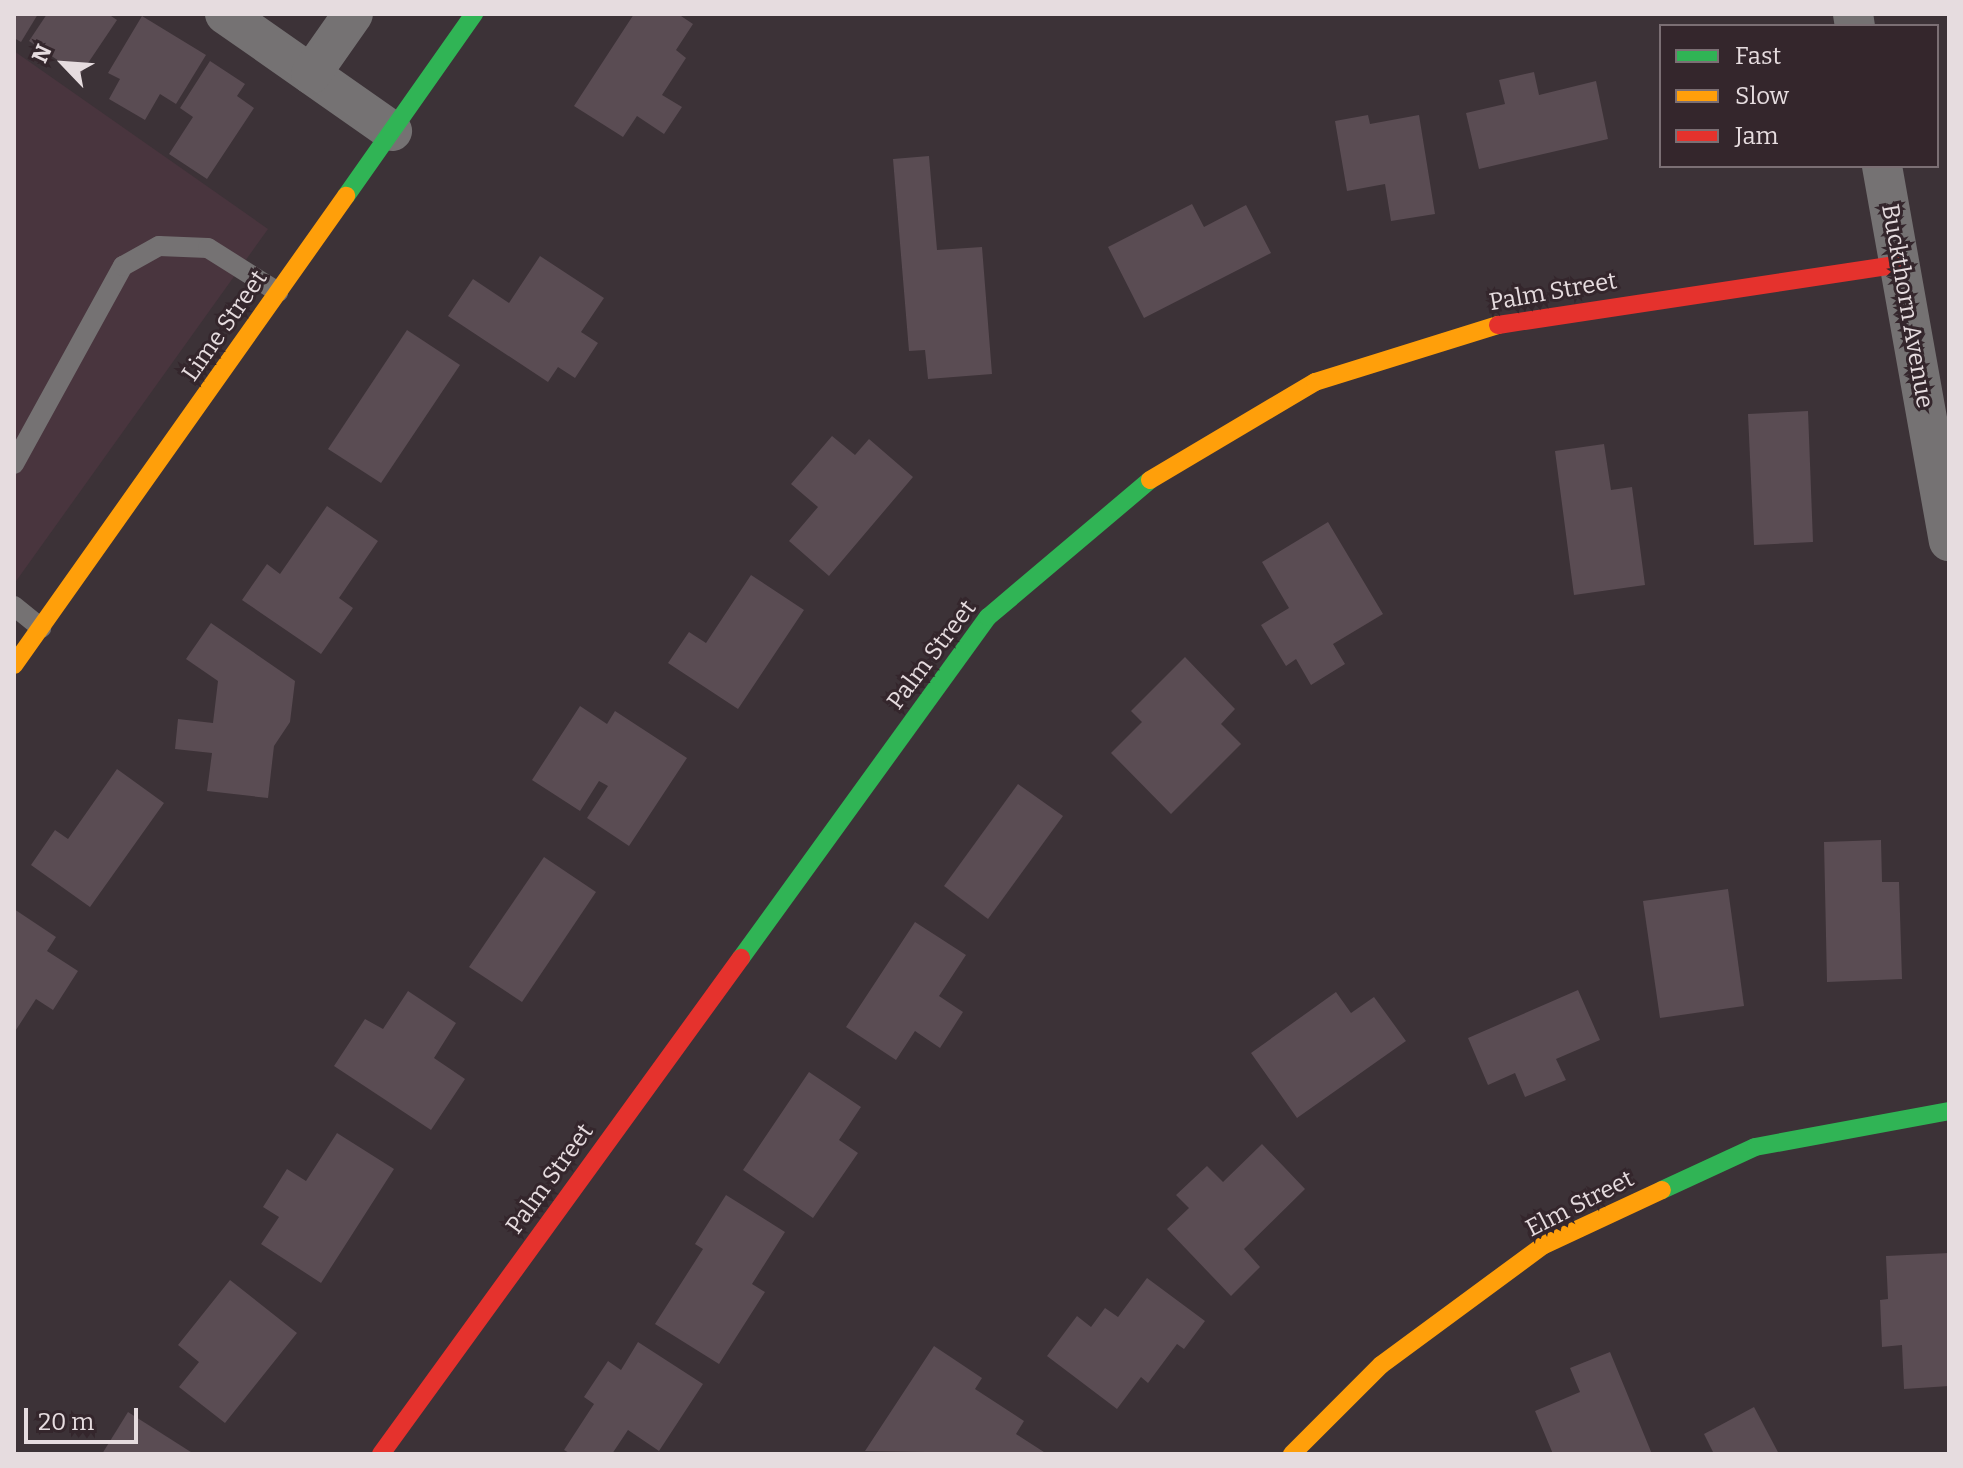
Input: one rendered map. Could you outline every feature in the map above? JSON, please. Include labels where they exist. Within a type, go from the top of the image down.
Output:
[{"type":"street","points":[[225,14],[392,131]]},
{"type":"street","points":[[311,74],[353,14]]},
{"type":"street","name":"Lime Street","points":[[14,665],[474,14]]},
{"type":"street","name":"Buckthorn Avenue","points":[[1882,168],[1949,541]]},
{"type":"street","name":"Palm Street","points":[[381,1454],[988,617],[1155,476],[1315,382],[1518,319],[1900,264]]},
{"type":"street","name":"Elm Street","points":[[1292,1454],[1381,1365],[1544,1245],[1755,1147],[1949,1111]]},
{"type":"lane","points":[[14,464],[123,266],[159,246],[208,248],[278,292]]},
{"type":"lane","points":[[14,606],[41,628]]},
{"type":"shaded area","points":[[14,51],[268,229],[14,584]]},
{"type":"building","points":[[14,14],[38,14],[21,42],[14,38]]},
{"type":"building","points":[[47,14],[108,14],[117,20],[80,75],[29,41]]},
{"type":"building","points":[[634,14],[678,14],[693,24],[676,50],[686,58],[662,95],[682,107],[664,134],[637,116],[623,137],[574,106]]},
{"type":"building","points":[[142,16],[206,55],[176,104],[160,94],[145,120],[109,99],[120,79],[108,73]]},
{"type":"building","points":[[210,61],[245,84],[237,96],[254,108],[207,179],[169,154],[193,117],[180,108]]},
{"type":"building","points":[[1534,72],[1539,95],[1596,81],[1608,139],[1479,169],[1466,113],[1505,104],[1499,80]]},
{"type":"building","points":[[1368,115],[1370,124],[1419,115],[1435,214],[1391,221],[1385,184],[1347,191],[1335,121]]},
{"type":"building","points":[[929,156],[937,250],[982,247],[992,374],[928,379],[925,350],[909,351],[893,159]]},
{"type":"building","points":[[1192,204],[1204,227],[1246,205],[1271,253],[1144,318],[1108,247]]},
{"type":"building","points":[[540,256],[604,298],[581,332],[598,343],[575,378],[558,367],[548,382],[448,316],[473,279],[509,303]]},
{"type":"building","points":[[407,330],[460,365],[381,483],[328,449]]},
{"type":"building","points":[[1808,411],[1813,542],[1754,545],[1748,414]]},
{"type":"building","points":[[832,436],[855,455],[869,439],[913,477],[829,576],[789,541],[818,507],[791,484]]},
{"type":"building","points":[[1604,444],[1611,490],[1632,487],[1645,585],[1574,595],[1555,451]]},
{"type":"building","points":[[327,506],[378,541],[339,598],[353,608],[321,654],[242,600],[267,564],[280,574]]},
{"type":"building","points":[[1328,522],[1383,614],[1333,644],[1345,664],[1311,685],[1296,659],[1286,666],[1261,625],[1289,608],[1262,562]]},
{"type":"building","points":[[751,575],[804,610],[738,709],[668,663],[689,632],[706,643]]},
{"type":"building","points":[[211,623],[295,681],[290,722],[274,746],[268,798],[207,791],[212,753],[175,749],[178,719],[213,723],[218,681],[186,659]]},
{"type":"building","points":[[1185,657],[1235,709],[1221,724],[1241,744],[1171,814],[1111,753],[1142,722],[1131,711]]},
{"type":"building","points":[[580,706],[607,724],[615,711],[687,758],[629,846],[587,818],[608,786],[599,781],[580,811],[532,780]]},
{"type":"building","points":[[117,769],[164,803],[90,907],[31,865],[55,830],[68,839]]},
{"type":"building","points":[[1018,784],[1063,816],[988,919],[944,886]]},
{"type":"building","points":[[1881,840],[1882,882],[1899,882],[1902,979],[1827,982],[1824,842]]},
{"type":"building","points":[[544,857],[596,892],[522,1002],[469,967]]},
{"type":"building","points":[[1728,889],[1744,1006],[1660,1018],[1643,901]]},
{"type":"building","points":[[14,909],[56,937],[47,951],[78,971],[53,1010],[36,999],[14,1033]]},
{"type":"building","points":[[915,922],[966,955],[939,996],[963,1012],[940,1048],[915,1031],[896,1060],[846,1027]]},
{"type":"building","points":[[1578,990],[1600,1040],[1556,1059],[1566,1080],[1525,1097],[1515,1073],[1488,1085],[1468,1038]]},
{"type":"building","points":[[408,991],[456,1023],[434,1058],[465,1079],[431,1130],[334,1066],[365,1019],[383,1029]]},
{"type":"building","points":[[1336,992],[1351,1013],[1374,997],[1406,1041],[1297,1118],[1251,1053]]},
{"type":"building","points":[[809,1072],[861,1107],[839,1140],[858,1153],[813,1218],[743,1170]]},
{"type":"building","points":[[337,1133],[394,1169],[321,1283],[261,1244],[279,1217],[263,1207],[287,1169],[306,1181]]},
{"type":"building","points":[[1262,1144],[1305,1189],[1244,1249],[1260,1267],[1231,1296],[1167,1229],[1189,1208],[1176,1195],[1207,1166],[1223,1182]]},
{"type":"building","points":[[726,1195],[785,1232],[752,1284],[765,1292],[719,1364],[655,1324],[703,1249],[695,1244]]},
{"type":"building","points":[[1949,1253],[1949,1386],[1904,1389],[1902,1345],[1882,1347],[1880,1300],[1888,1299],[1886,1256]]},
{"type":"building","points":[[1147,1278],[1205,1321],[1184,1349],[1177,1344],[1148,1383],[1141,1377],[1117,1409],[1047,1356],[1077,1316],[1091,1327],[1105,1308],[1118,1317]]},
{"type":"building","points":[[230,1280],[297,1333],[225,1423],[179,1387],[199,1362],[178,1345]]},
{"type":"building","points":[[638,1342],[703,1384],[659,1451],[628,1430],[612,1454],[571,1454],[564,1450],[594,1404],[584,1397],[608,1361],[621,1370]]},
{"type":"building","points":[[934,1346],[982,1378],[975,1389],[1024,1421],[1016,1434],[1047,1454],[865,1451]]},
{"type":"building","points":[[1610,1352],[1652,1454],[1553,1454],[1535,1411],[1580,1392],[1570,1368]]},
{"type":"building","points":[[1754,1407],[1779,1454],[1714,1454],[1704,1434]]},
{"type":"building","points":[[128,1412],[194,1454],[102,1454]]},
{"type":"traffic: fast","points":[[346,196],[474,14]]},
{"type":"traffic: fast","points":[[741,958],[988,617],[1150,480]]},
{"type":"traffic: fast","points":[[1662,1190],[1755,1147],[1949,1111]]},
{"type":"traffic: slow","points":[[14,665],[346,196]]},
{"type":"traffic: slow","points":[[1150,480],[1315,382],[1498,325]]},
{"type":"traffic: slow","points":[[1292,1454],[1381,1365],[1544,1245],[1662,1190]]},
{"type":"traffic: jam","points":[[1498,325],[1900,264]]},
{"type":"traffic: jam","points":[[381,1454],[741,958]]}]
